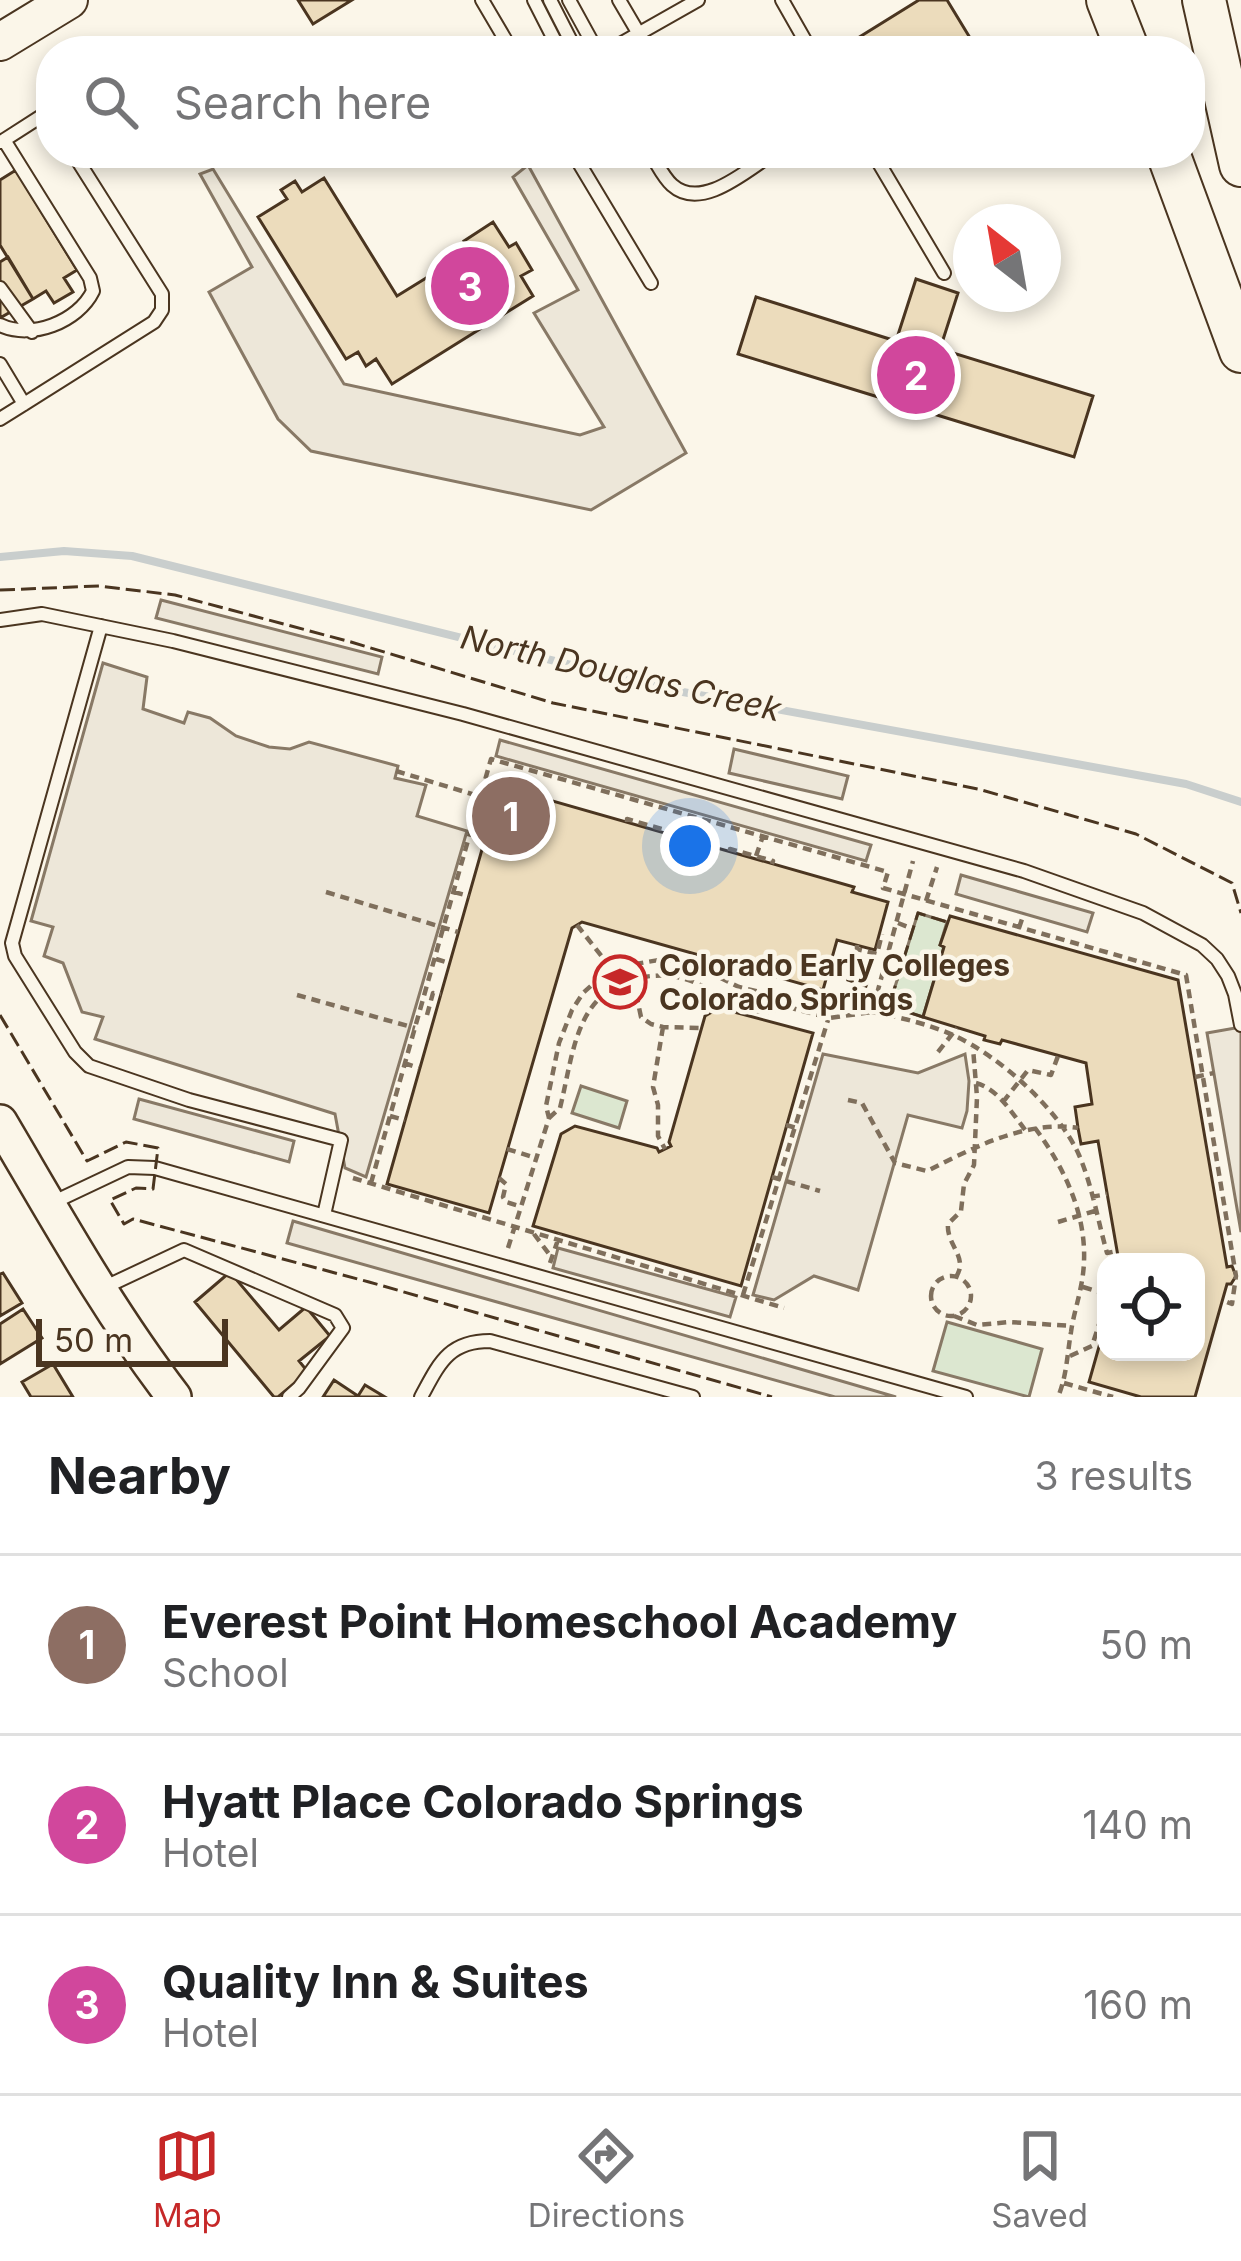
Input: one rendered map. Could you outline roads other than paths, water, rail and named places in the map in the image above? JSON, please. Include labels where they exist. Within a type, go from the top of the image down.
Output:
[{"type":"highway","points":[[1108,0],[1123,36]]},
{"type":"highway","points":[[1204,0],[1241,165]]},
{"type":"highway","points":[[1174,168],[1241,351]]},
{"type":"main road","points":[[0,42],[69,0]]},
{"type":"main road","points":[[0,1122],[100,1289],[174,1397]]},
{"type":"lane","points":[[482,0],[503,36]]},
{"type":"lane","points":[[534,0],[552,36]]},
{"type":"lane","points":[[550,0],[568,36]]},
{"type":"lane","points":[[569,0],[589,36]]},
{"type":"lane","points":[[619,0],[639,34]]},
{"type":"lane","points":[[782,0],[802,36]]},
{"type":"lane","points":[[635,36],[696,1]]},
{"type":"lane","points":[[0,325],[32,332],[87,304],[93,291],[90,278],[2,141],[36,126]]},
{"type":"lane","points":[[0,419],[154,322],[162,310],[162,295],[82,168]]},
{"type":"lane","points":[[583,168],[651,283]]},
{"type":"lane","points":[[660,168],[679,190],[695,194],[713,191],[750,168]]},
{"type":"lane","points":[[882,168],[944,273]]},
{"type":"lane","points":[[0,288],[32,332]]},
{"type":"lane","points":[[0,364],[24,404]]},
{"type":"lane","points":[[0,620],[42,614],[463,714],[1024,871],[1105,899],[1202,945],[1217,959],[1235,994],[1241,1025]]},
{"type":"lane","points":[[100,626],[12,943],[15,956],[75,1052],[89,1066],[190,1100],[341,1140],[324,1215]]},
{"type":"lane","points":[[49,1204],[128,1167],[155,1168],[967,1397]]},
{"type":"lane","points":[[100,1289],[184,1250],[335,1315],[343,1328],[289,1397]]},
{"type":"lane","points":[[422,1397],[447,1354],[471,1341],[490,1341],[693,1397]]},
{"type":"waterway","name":"North Douglas Creek","points":[[0,557],[64,551],[132,556],[672,690],[1186,784],[1241,802]]},
{"type":"place","name":"Quality Inn & Suites","points":[[470,286]]},
{"type":"place","name":"Hyatt Place Colorado Springs","points":[[916,375]]},
{"type":"place","name":"Everest Point Homeschool Academy","points":[[511,816]]},
{"type":"place","name":"Colorado Early Colleges Colorado Springs","points":[[620,982]]}]
